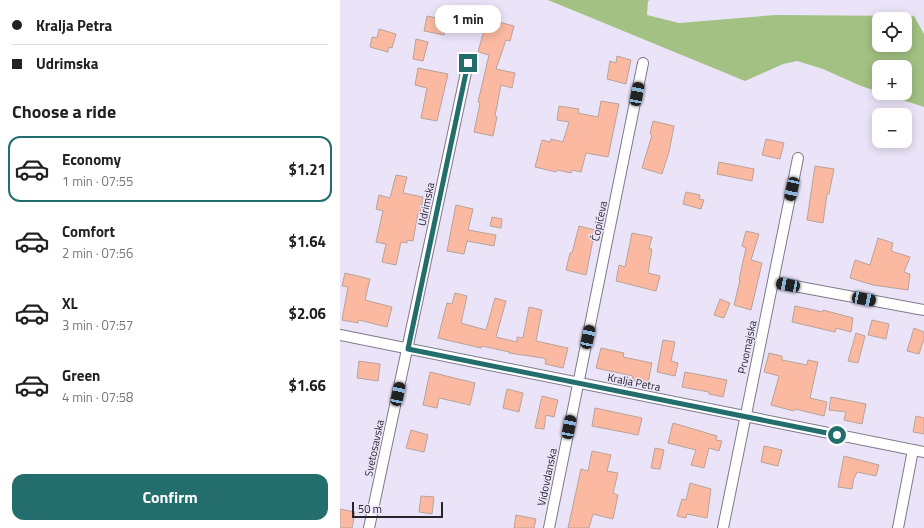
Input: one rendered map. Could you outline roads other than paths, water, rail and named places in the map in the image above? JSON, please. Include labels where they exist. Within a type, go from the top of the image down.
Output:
[{"type":"street","name":"Udrimska","points":[[408,349],[468,63]]},
{"type":"street","name":"Ćopićeva","points":[[578,383],[643,63]]},
{"type":"street","name":"Prvomajska","points":[[723,528],[798,158]]},
{"type":"street","points":[[773,282],[924,310]]},
{"type":"street","name":"Kralja Petra","points":[[340,335],[924,452]]},
{"type":"street","name":"Svetosavska","points":[[369,528],[408,349]]},
{"type":"street","name":"Vidovdanska","points":[[549,528],[578,383]]},
{"type":"street","points":[[898,528],[913,450]]}]
